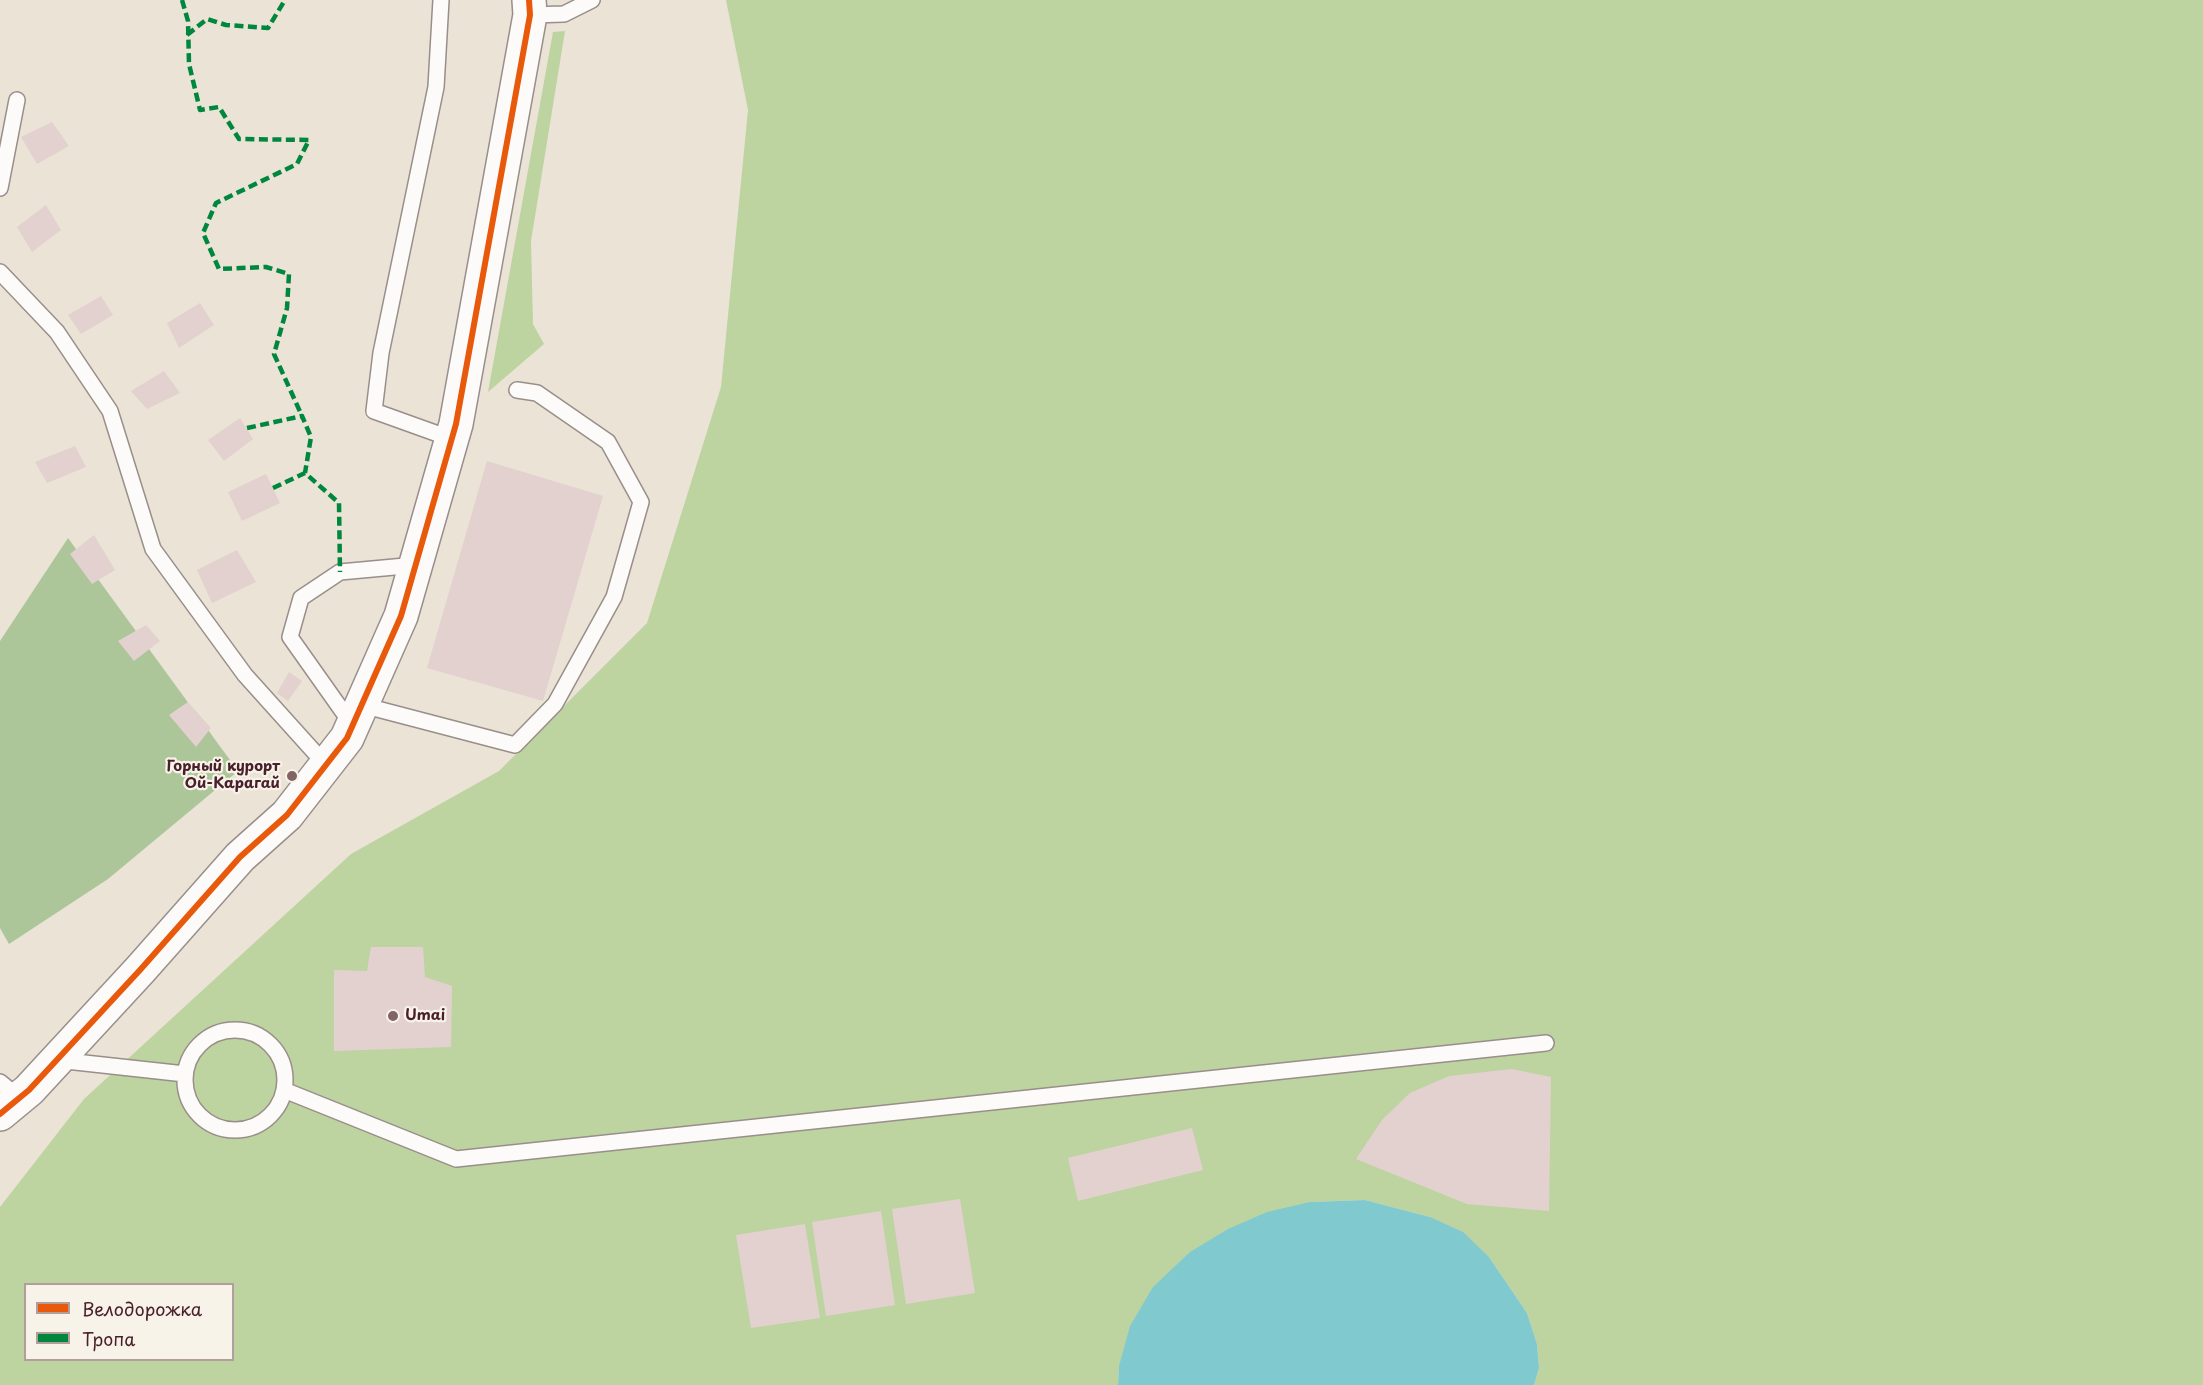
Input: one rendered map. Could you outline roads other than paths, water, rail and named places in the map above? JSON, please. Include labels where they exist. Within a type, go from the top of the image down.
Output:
[{"type":"street","points":[[6,1098],[29,1090],[240,857],[287,815],[347,738],[401,616],[452,439],[530,8]]},
{"type":"lane","points":[[441,0],[436,87],[381,353],[374,411],[452,439]]},
{"type":"lane","points":[[530,8],[564,14],[592,0]]},
{"type":"lane","points":[[0,188],[17,100]]},
{"type":"lane","points":[[0,272],[57,332],[110,411],[153,549],[245,675],[326,765]]},
{"type":"lane","points":[[416,565],[340,572],[302,598],[290,637],[357,716],[515,745],[555,704],[614,597],[641,502],[608,442],[537,393],[517,390]]},
{"type":"lane","points":[[240,1029],[256,1034],[271,1044],[283,1066],[285,1090],[279,1106],[268,1119],[255,1127],[238,1131],[222,1130],[207,1123],[195,1112],[187,1098],[184,1082],[186,1065],[194,1050],[207,1038],[223,1031],[240,1029]]},
{"type":"lane","points":[[285,1090],[456,1159],[1546,1043]]},
{"type":"lane","points":[[57,1059],[185,1074]]},
{"type":"water","points":[[1365,1200],[1430,1217],[1463,1232],[1489,1257],[1527,1313],[1537,1344],[1539,1368],[1534,1385],[1118,1385],[1119,1366],[1130,1326],[1153,1287],[1190,1252],[1228,1229],[1267,1212],[1310,1202]]},
{"type":"place","name":"Горный курорт Ой-Карагай","points":[[292,776]]},
{"type":"place","name":"Umai","points":[[393,1016]]}]
